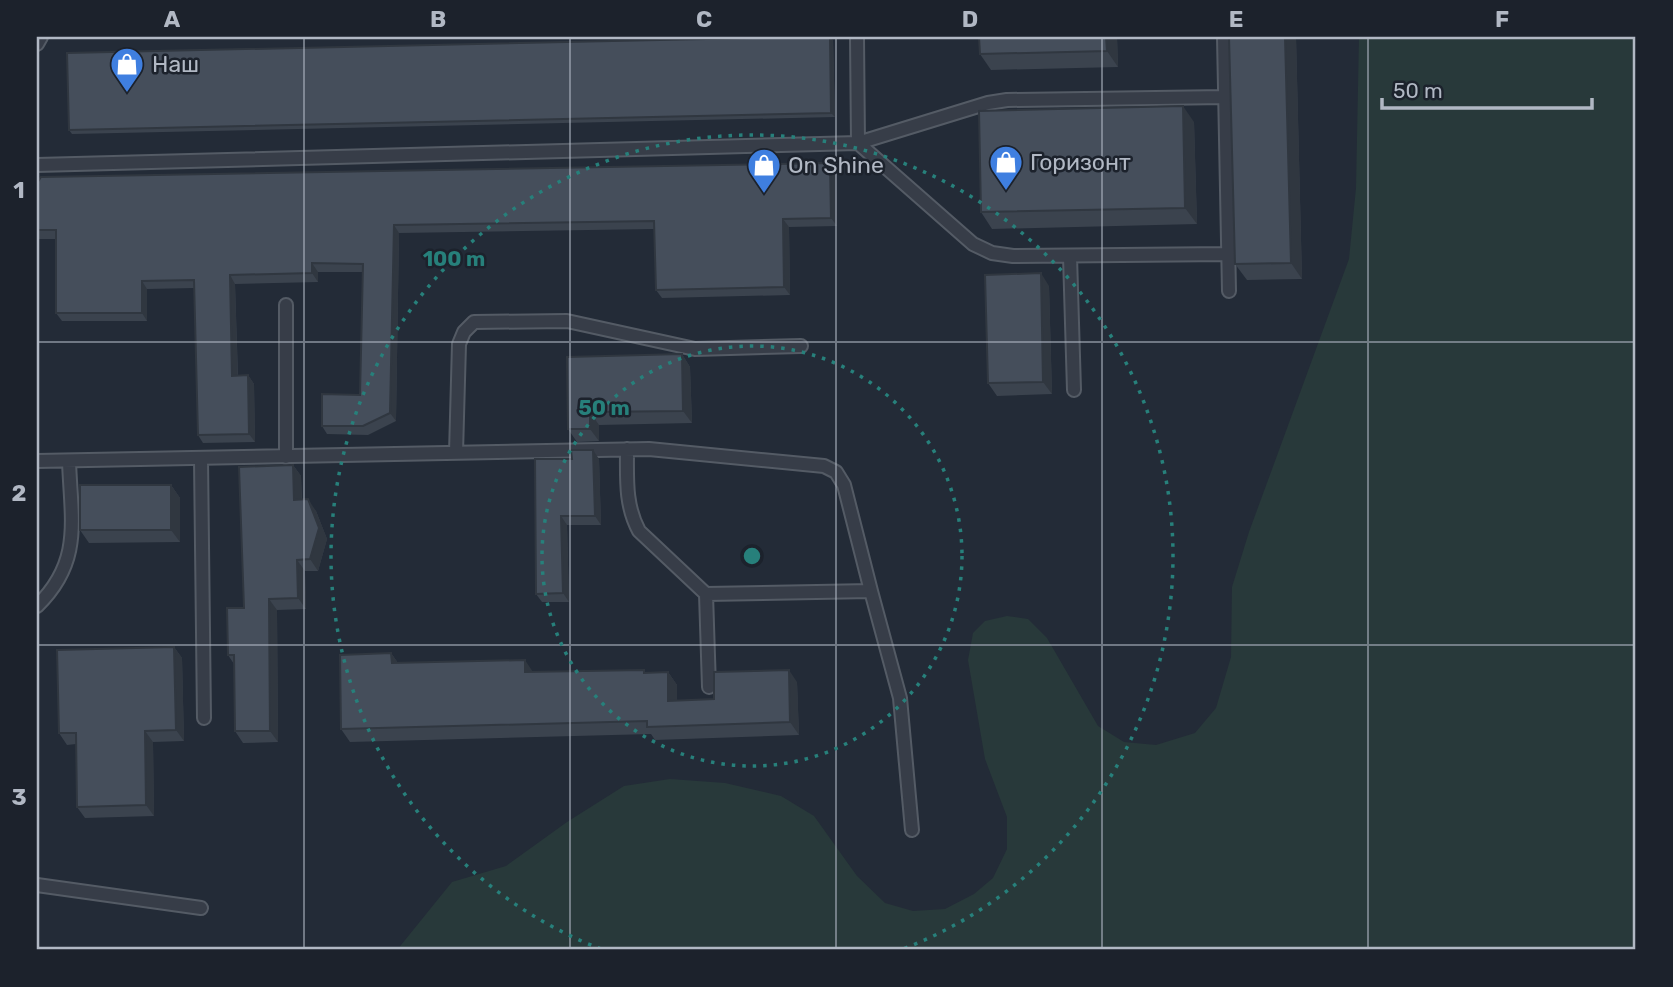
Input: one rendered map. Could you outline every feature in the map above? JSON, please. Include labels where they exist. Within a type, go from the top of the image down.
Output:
[{"type":"lane","points":[[37,44],[41,37]]},
{"type":"lane","points":[[857,37],[858,143],[973,244],[992,253],[1070,256],[1228,254]]},
{"type":"lane","points":[[1224,37],[1229,291]]},
{"type":"lane","points":[[37,166],[858,143],[988,103],[1007,100],[1225,97]]},
{"type":"lane","points":[[1070,256],[1074,390]]},
{"type":"lane","points":[[286,305],[286,457]]},
{"type":"lane","points":[[456,453],[459,344],[464,332],[474,322],[567,321],[695,349],[801,346]]},
{"type":"lane","points":[[626,449],[627,502],[636,524],[706,594],[709,687]]},
{"type":"lane","points":[[37,461],[626,449],[824,466],[836,472],[844,485],[900,698],[912,830]]},
{"type":"lane","points":[[201,458],[204,718]]},
{"type":"lane","points":[[37,606],[59,583],[69,553],[69,461]]},
{"type":"lane","points":[[706,594],[871,591]]},
{"type":"lane","points":[[37,885],[201,908]]},
{"type":"shaded area","points":[[1359,37],[1636,37],[1636,950],[397,950],[452,882],[506,866],[567,822],[624,786],[670,779],[725,783],[781,796],[814,816],[857,876],[885,903],[913,911],[945,909],[974,894],[993,878],[1007,849],[1007,817],[985,759],[968,660],[973,633],[985,621],[1007,616],[1028,619],[1047,638],[1098,726],[1124,742],[1156,745],[1195,733],[1216,708],[1231,657],[1232,587],[1249,532],[1349,259],[1356,188]]},
{"type":"building","points":[[830,37],[831,113],[69,130],[67,53]]},
{"type":"building","points":[[979,37],[1106,37],[1107,51],[980,54]]},
{"type":"building","points":[[1229,37],[1285,37],[1291,263],[1235,264]]},
{"type":"building","points":[[1183,106],[1185,208],[981,212],[979,111]]},
{"type":"building","points":[[830,163],[831,218],[783,219],[784,287],[656,290],[654,221],[394,225],[390,413],[363,426],[322,426],[322,394],[360,395],[363,264],[312,263],[312,273],[230,275],[232,376],[248,375],[249,434],[198,435],[194,280],[142,281],[142,313],[56,313],[56,230],[37,230],[37,183],[41,177]]},
{"type":"building","points":[[1041,273],[1043,382],[988,383],[985,275]]},
{"type":"building","points":[[682,354],[683,411],[590,412],[590,429],[568,429],[567,357]]},
{"type":"building","points":[[571,450],[593,450],[595,516],[561,516],[563,593],[536,594],[535,459],[572,459]]},
{"type":"building","points":[[293,465],[294,500],[308,499],[319,528],[310,559],[297,560],[298,598],[269,599],[270,731],[235,731],[234,655],[228,655],[227,608],[244,608],[239,467]]},
{"type":"building","points":[[80,485],[171,485],[171,530],[80,530]]},
{"type":"building","points":[[174,647],[176,730],[145,731],[146,805],[77,807],[76,733],[59,733],[57,650]]},
{"type":"building","points":[[391,653],[392,663],[525,660],[525,672],[668,672],[668,701],[714,699],[714,672],[789,670],[790,722],[647,727],[647,721],[341,729],[340,655]]},
{"type":"place","name":"Наш","points":[[127,94]]},
{"type":"place","name":"Горизонт","points":[[1006,192]]},
{"type":"place","name":"On Shine","points":[[764,195]]}]
